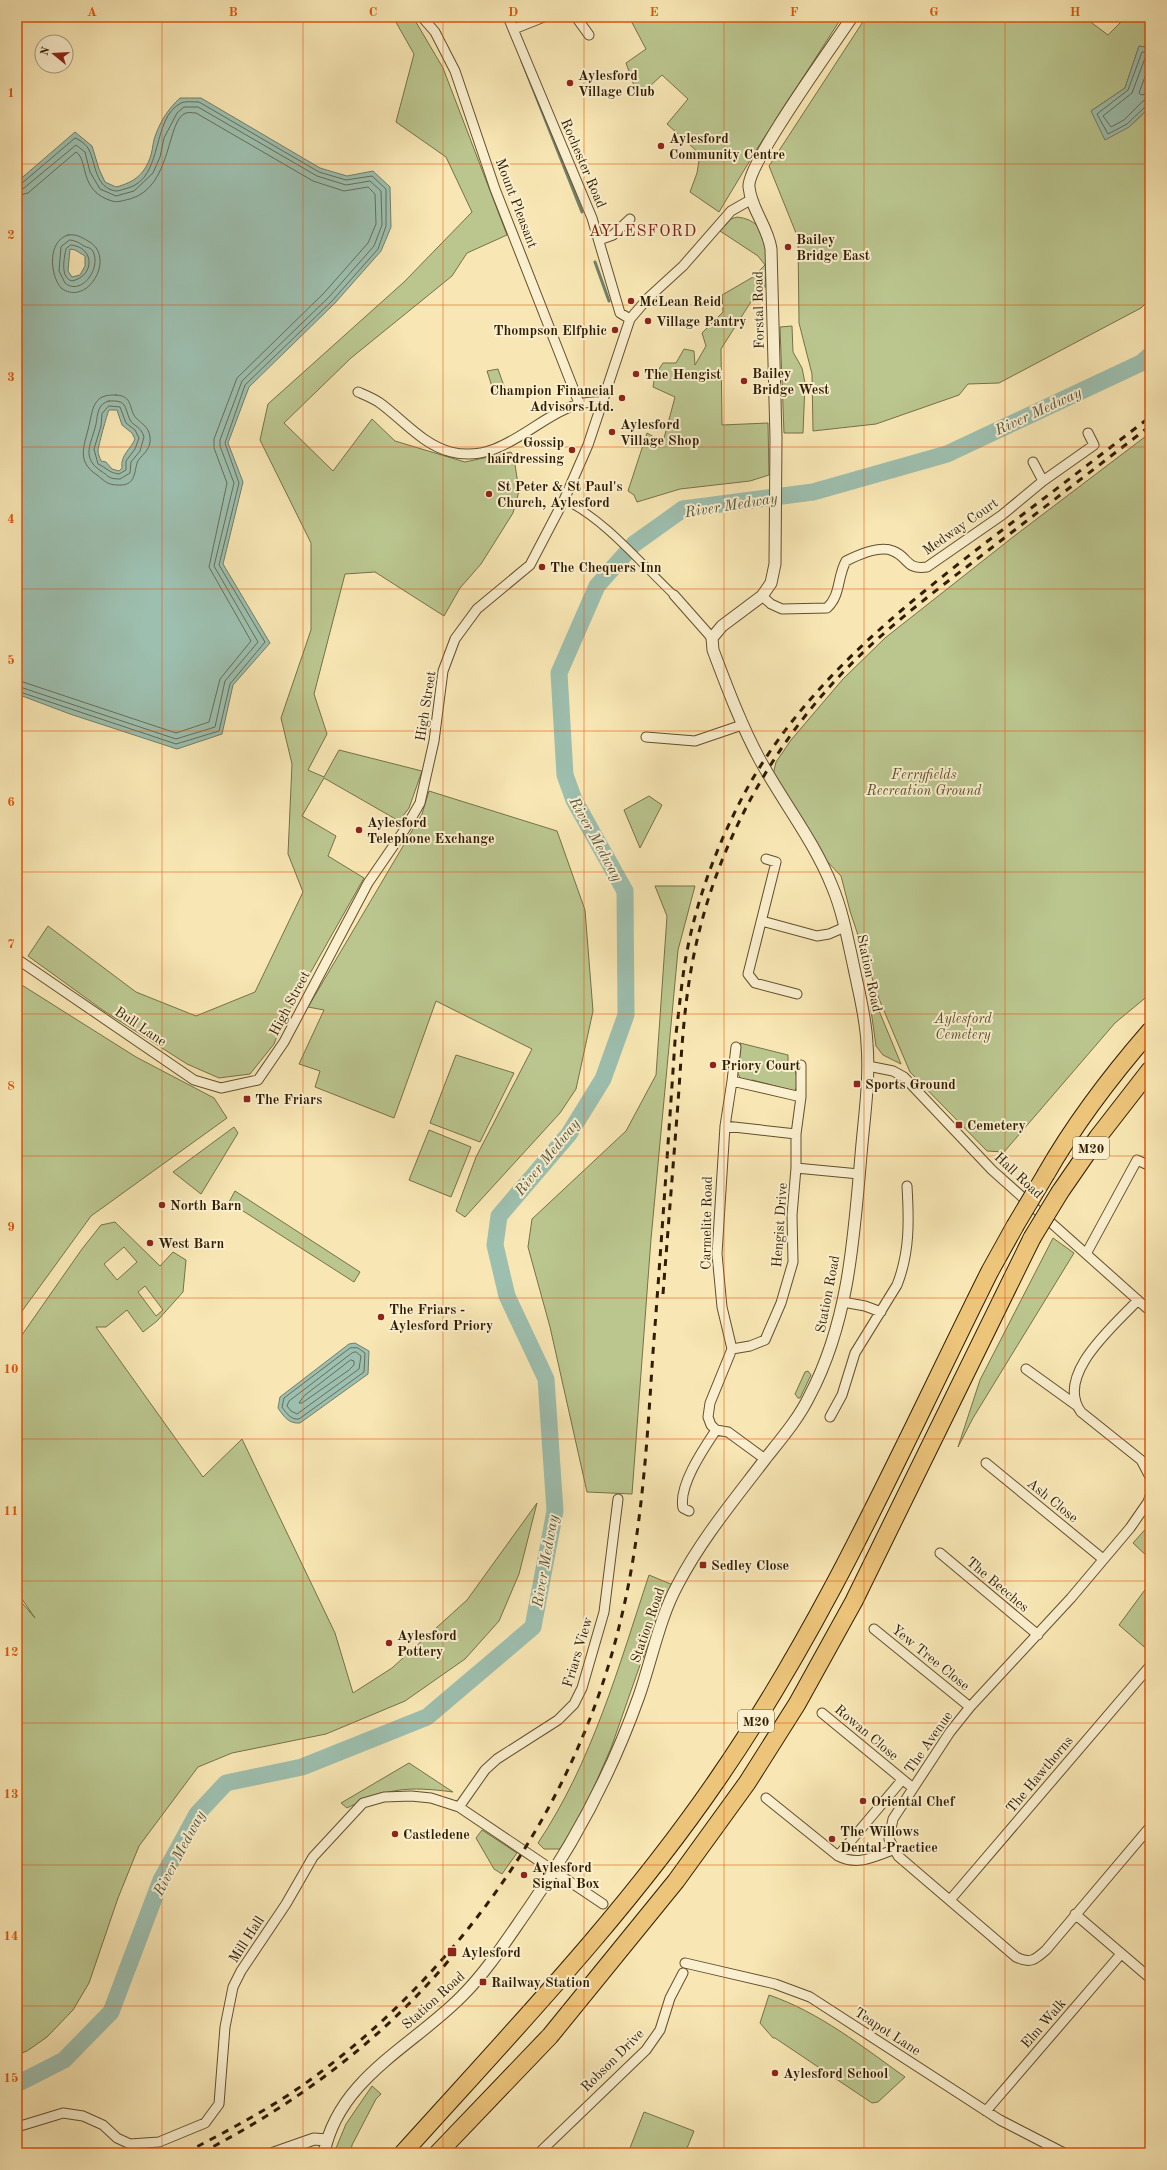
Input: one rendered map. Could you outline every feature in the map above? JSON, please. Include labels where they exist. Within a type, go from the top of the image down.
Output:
[{"type":"highway","name":"M20","points":[[404,2153],[598,1936],[664,1855],[718,1779],[775,1692],[820,1613],[990,1271],[1015,1226],[1060,1150],[1115,1072],[1150,1031]]},
{"type":"highway","name":"M20","points":[[438,2153],[550,2036],[667,1893],[747,1783],[797,1704],[854,1601],[1032,1238],[1060,1192],[1108,1124],[1150,1070]]},
{"type":"street","name":"Mount Pleasant","points":[[422,17],[435,32],[455,72],[495,190],[579,403]]},
{"type":"street","name":"Rochester Road","points":[[508,17],[514,28],[599,240],[620,313],[630,320]]},
{"type":"street","points":[[514,28],[544,17]]},
{"type":"street","points":[[576,17],[589,35]]},
{"type":"street","name":"Forstal Road","points":[[712,638],[722,626],[762,596],[771,583],[776,539],[776,438],[771,249],[768,234],[752,199],[749,180],[752,170],[769,141],[852,17]]},
{"type":"street","points":[[630,320],[648,298],[683,266],[731,211],[752,199]]},
{"type":"street","points":[[599,240],[613,235],[630,218]]},
{"type":"street","name":"High Street","points":[[258,1080],[284,1042],[368,883],[405,829],[420,803],[434,741],[443,671],[455,640],[477,609],[530,565],[564,500],[588,445],[630,320]]},
{"type":"street","points":[[358,392],[378,401],[430,443],[448,451],[471,455],[489,452],[508,444],[579,403],[602,402]]},
{"type":"street","name":"Medway Court","points":[[762,596],[771,604],[782,610],[827,608],[834,602],[840,577],[846,562],[858,556],[886,548],[901,555],[910,566],[918,568],[927,567],[1002,515],[1042,480],[1094,445],[1088,433]]},
{"type":"street","points":[[1032,462],[1042,480]]},
{"type":"street","points":[[564,500],[580,508],[617,540],[674,595],[712,638]]},
{"type":"street","name":"Station Road","points":[[324,2153],[324,2140],[346,2101],[366,2077],[460,1999],[479,1977],[553,1872],[583,1824],[605,1779],[638,1698],[665,1614],[676,1586],[708,1534],[809,1399],[828,1358],[844,1302],[859,1174],[868,1066],[867,1038],[861,1001],[845,927],[834,889],[825,870],[762,763],[742,725],[713,650],[712,638]]},
{"type":"street","points":[[646,737],[696,741],[742,725]]},
{"type":"street","points":[[766,859],[776,862],[748,974],[755,983],[797,994]]},
{"type":"street","points":[[762,920],[817,936],[829,934],[845,927]]},
{"type":"street","name":"Bull Lane","points":[[17,959],[194,1080],[221,1088],[258,1080]]},
{"type":"street","name":"Carmelite Road","points":[[732,1348],[722,1308],[717,1254],[725,1126],[736,1047]]},
{"type":"street","name":"Hengist Drive","points":[[732,1348],[750,1346],[765,1340],[781,1303],[793,1262],[792,1215],[796,1168],[796,1134],[801,1097],[801,1065]]},
{"type":"street","name":"Hall Road","points":[[868,1066],[888,1069],[904,1077],[992,1170],[1150,1311]]},
{"type":"street","points":[[732,1081],[801,1097]]},
{"type":"street","points":[[725,1126],[796,1134]]},
{"type":"street","points":[[1086,1254],[1136,1160],[1150,1166]]},
{"type":"street","name":"Hengist Drive","points":[[796,1168],[859,1174]]},
{"type":"street","points":[[830,1417],[842,1395],[855,1353],[897,1284],[906,1259],[908,1227],[907,1186]]},
{"type":"street","points":[[1076,1405],[1075,1383],[1084,1358],[1138,1300]]},
{"type":"street","points":[[844,1302],[865,1306],[881,1312]]},
{"type":"street","points":[[732,1348],[710,1403],[708,1417],[711,1425],[716,1430],[728,1432],[765,1459]]},
{"type":"street","points":[[1026,1369],[1076,1405],[1080,1412],[1141,1460],[1148,1470],[1150,1477]]},
{"type":"street","points":[[689,1511],[683,1508],[682,1498],[694,1462],[716,1430]]},
{"type":"street","name":"Ash Close","points":[[986,1463],[1103,1559]]},
{"type":"street","name":"Friars View","points":[[459,1807],[485,1770],[497,1759],[558,1720],[574,1704],[582,1688],[604,1612],[618,1499]]},
{"type":"street","name":"The Avenue","points":[[893,1850],[889,1839],[893,1819],[950,1732],[970,1707],[1038,1635],[1130,1528],[1149,1500]]},
{"type":"street","name":"The Beeches","points":[[940,1553],[1038,1635]]},
{"type":"street","name":"Yew Tree Close","points":[[874,1629],[970,1707]]},
{"type":"street","name":"The Hawthorns","points":[[950,1900],[1150,1666]]},
{"type":"street","name":"Rowan Close","points":[[822,1713],[913,1788]]},
{"type":"street","points":[[838,1856],[902,1780]]},
{"type":"street","name":"Mill Hall","points":[[17,2127],[63,2113],[83,2116],[103,2125],[117,2138],[130,2144],[159,2142],[205,2123],[219,2104],[222,2087],[225,2027],[233,1987],[251,1955],[321,1847],[363,1804],[384,1797],[431,1798],[459,1807],[553,1872],[603,1904]]},
{"type":"street","points":[[766,1798],[838,1856],[853,1862],[869,1859],[893,1850],[898,1856],[1016,1957],[1024,1961],[1036,1960],[1150,1827]]},
{"type":"street","points":[[1075,1914],[1150,1978]]},
{"type":"street","name":"Elm Walk","points":[[986,2111],[1121,1954]]},
{"type":"street","name":"Teapot Lane","points":[[685,1963],[775,1984],[810,1997],[1018,2131],[1064,2153]]},
{"type":"street","name":"Robson Drive","points":[[539,2153],[646,2050],[660,2030],[670,1998],[683,1973]]},
{"type":"street","points":[[274,2153],[314,2139],[324,2140],[319,2153]]},
{"type":"street","points":[[293,2146],[304,2153]]},
{"type":"green space","points":[[393,17],[413,17],[443,68],[507,235],[467,253],[452,276],[351,358],[284,423],[333,471],[372,419],[395,441],[465,462],[511,452],[514,458],[519,491],[513,513],[481,564],[460,588],[444,616],[375,572],[345,574],[314,694],[327,734],[308,770],[324,777],[339,750],[422,771],[409,808],[399,821],[324,778],[302,816],[336,836],[328,856],[364,878],[282,1023],[274,1044],[250,1074],[219,1078],[187,1064],[104,1011],[28,956],[48,926],[136,992],[196,1016],[255,992],[303,892],[288,854],[292,764],[281,718],[311,630],[311,543],[260,440],[268,404],[404,282],[472,212],[446,157],[396,122],[414,54]]},
{"type":"green space","points":[[629,17],[842,17],[755,152],[719,212],[690,192],[697,173],[700,154],[667,124],[688,99],[662,75],[638,97],[626,63],[646,49]]},
{"type":"green space","points":[[866,17],[1084,17],[1108,35],[1126,17],[1150,17],[1150,48],[1139,46],[1125,88],[1091,111],[1129,127],[1150,107],[1150,299],[1141,308],[999,383],[968,384],[959,395],[876,424],[813,431],[812,374],[799,323],[798,238],[769,166]]},
{"type":"green space","points":[[737,217],[749,220],[758,226],[763,234],[767,255],[765,288],[759,289],[721,349],[722,425],[768,423],[769,475],[750,481],[680,489],[637,502],[634,495],[628,491],[647,433],[663,442],[675,397],[653,387],[655,375],[663,363],[676,363],[684,349],[694,351],[695,365],[706,346],[702,333],[723,312],[722,295],[753,277],[765,265],[758,256],[720,231],[731,219]]},
{"type":"green space","points":[[792,326],[793,352],[802,368],[805,383],[803,433],[784,433],[780,327]]},
{"type":"green space","points":[[498,369],[505,389],[494,393],[487,371]]},
{"type":"green space","name":"Ferryfields Recreation Ground","points":[[1150,433],[1150,994],[1115,1023],[1004,1152],[987,1151],[910,1072],[879,999],[850,911],[841,876],[822,856],[773,775],[776,762],[791,740],[843,679],[885,638],[1013,537]]},
{"type":"green space","points":[[429,791],[557,831],[585,910],[593,1011],[576,1089],[560,1113],[465,1217],[456,1211],[476,1157],[532,1049],[436,1001],[394,1118],[315,1087],[320,1071],[299,1064],[324,1010],[308,1007],[422,814]]},
{"type":"green space","points":[[649,796],[662,805],[640,848],[624,810]]},
{"type":"green space","points":[[655,886],[695,886],[678,950],[651,1239],[632,1494],[587,1492],[550,1327],[528,1247],[532,1219],[626,1131],[656,1075],[667,916]]},
{"type":"green space","points":[[17,982],[136,1057],[214,1098],[227,1118],[91,1216],[17,1318]]},
{"type":"green space","points":[[875,1001],[901,1064],[883,1055],[876,1046],[870,1003]]},
{"type":"green space","points":[[740,1043],[788,1055],[788,1063],[795,1063],[797,1083],[795,1091],[752,1080],[748,1082],[741,1079],[736,1071]]},
{"type":"green space","points":[[456,1055],[514,1073],[480,1142],[430,1123]]},
{"type":"green space","points":[[234,1127],[238,1133],[201,1194],[173,1172]]},
{"type":"green space","points":[[429,1130],[471,1147],[451,1197],[409,1180]]},
{"type":"green space","points":[[235,1191],[360,1272],[354,1282],[229,1202]]},
{"type":"green space","points":[[115,1222],[160,1266],[173,1252],[186,1260],[183,1292],[157,1321],[143,1332],[127,1310],[106,1327],[96,1327],[203,1477],[242,1439],[335,1633],[353,1693],[392,1668],[467,1600],[537,1503],[519,1574],[499,1621],[465,1659],[405,1701],[326,1734],[232,1753],[198,1767],[139,1846],[118,1898],[89,1983],[73,2010],[47,2037],[27,2051],[17,2055],[17,1597],[35,1618],[17,1592],[17,1342],[82,1249],[101,1225]],"holes":[[[124,1247],[137,1262],[117,1280],[104,1264]],[[145,1286],[163,1310],[156,1316],[138,1292]]]},
{"type":"green space","points":[[1053,1238],[1074,1253],[973,1418],[958,1447],[980,1380]]},
{"type":"green space","points":[[808,1371],[811,1375],[800,1398],[798,1398],[795,1394],[805,1372]]},
{"type":"green space","points":[[1150,1524],[1150,1559],[1133,1543]]},
{"type":"green space","points":[[649,1575],[673,1585],[640,1665],[611,1748],[583,1812],[560,1849],[544,1849],[538,1843],[574,1780],[589,1747],[615,1678]]},
{"type":"green space","points":[[1150,1583],[1150,1652],[1119,1625]]},
{"type":"green space","points":[[409,1763],[453,1792],[423,1789],[398,1790],[374,1796],[347,1808],[341,1803]]},
{"type":"green space","points":[[482,1830],[517,1853],[502,1874],[494,1869],[476,1838]]},
{"type":"green space","points":[[769,1995],[805,2011],[840,2031],[905,2077],[878,2102],[872,2103],[773,2038],[760,2023]]},
{"type":"green space","points":[[372,2086],[381,2094],[376,2099],[352,2145],[351,2153],[334,2153],[346,2124]]},
{"type":"green space","points":[[644,2112],[694,2131],[685,2153],[628,2153]]},
{"type":"water","points":[[1139,46],[1150,48],[1150,107],[1129,127],[1105,140],[1091,111],[1125,88]]},
{"type":"water","points":[[180,98],[201,98],[320,168],[347,176],[373,171],[390,187],[391,227],[381,251],[335,303],[249,387],[228,443],[243,482],[223,564],[270,643],[233,685],[222,734],[177,749],[70,714],[17,694],[17,182],[75,132],[92,146],[99,169],[105,182],[116,187],[129,183],[142,172],[149,162],[154,139],[160,124]],"holes":[[[70,249],[75,250],[85,256],[85,266],[80,275],[72,277],[68,271]],[[109,410],[117,410],[122,425],[132,433],[135,439],[124,456],[122,468],[119,471],[112,469],[106,462],[101,461],[98,452]]]},
{"type":"water","points":[[355,1343],[369,1351],[368,1374],[300,1423],[287,1419],[278,1408],[280,1397],[349,1344]]},
{"type":"waterway","points":[[522,61],[582,212]]},
{"type":"waterway","points":[[595,262],[609,301]]},
{"type":"waterway","name":"River Medway","points":[[17,2084],[64,2060],[111,2012],[161,1880],[197,1814],[226,1783],[302,1767],[427,1717],[533,1627],[555,1511],[546,1379],[507,1296],[495,1245],[499,1216],[569,1134],[603,1079],[626,1015],[625,891],[574,800],[565,775],[559,673],[597,586],[634,544],[683,509],[813,492],[947,454],[1141,363],[1150,355]]},
{"type":"railway","points":[[185,2153],[289,2095],[359,2041],[411,1993],[459,1939],[503,1882],[541,1821],[574,1757],[600,1691],[620,1623],[634,1556],[639,1522],[648,1420],[675,1041],[686,956],[690,935],[708,874],[733,816],[756,773],[783,733],[813,696],[846,661],[881,628],[993,537],[1150,417]]},
{"type":"railway","points":[[663,1294],[682,1040],[690,976],[708,899],[722,861],[756,789],[777,755],[825,692],[842,673],[880,637],[940,587],[1150,426]]},
{"type":"railway","points":[[201,2153],[270,2114],[335,2068],[395,2017],[450,1959]]},
{"type":"place","name":"Aylesford Village Club","points":[[570,83]]},
{"type":"place","name":"Aylesford Community Centre","points":[[661,146]]},
{"type":"place","name":"Bailey Bridge East","points":[[788,247]]},
{"type":"place","name":"McLean Reid","points":[[631,301]]},
{"type":"place","name":"Village Pantry","points":[[648,321]]},
{"type":"place","name":"Thompson Elfphic","points":[[615,330]]},
{"type":"place","name":"The Hengist","points":[[636,374]]},
{"type":"place","name":"Bailey Bridge West","points":[[744,381]]},
{"type":"place","name":"Champion Financial Advisors Ltd.","points":[[622,398]]},
{"type":"place","name":"Aylesford Village Shop","points":[[612,432]]},
{"type":"place","name":"Gossip hairdressing","points":[[572,450]]},
{"type":"place","name":"St Peter & St Paul's Church, Aylesford","points":[[489,494]]},
{"type":"place","name":"The Chequers Inn","points":[[542,567]]},
{"type":"place","name":"Aylesford Telephone Exchange","points":[[359,830]]},
{"type":"place","name":"Priory Court","points":[[713,1065]]},
{"type":"place","name":"Sports Ground","points":[[857,1084]]},
{"type":"place","name":"The Friars","points":[[247,1099]]},
{"type":"place","name":"Cemetery","points":[[959,1125]]},
{"type":"place","name":"North Barn","points":[[162,1205]]},
{"type":"place","name":"West Barn","points":[[150,1243]]},
{"type":"place","name":"The Friars - Aylesford Priory","points":[[381,1317]]},
{"type":"place","name":"Sedley Close","points":[[703,1565]]},
{"type":"place","name":"Aylesford Pottery","points":[[389,1643]]},
{"type":"place","name":"Oriental Chef","points":[[863,1801]]},
{"type":"place","name":"Castledene","points":[[395,1834]]},
{"type":"place","name":"The Willows Dental Practice","points":[[832,1839]]},
{"type":"place","name":"Aylesford Signal Box","points":[[524,1875]]},
{"type":"place","name":"Aylesford","points":[[452,1952]]},
{"type":"place","name":"Railway Station","points":[[483,1982]]},
{"type":"place","name":"Aylesford School","points":[[775,2073]]},
{"type":"district","name":"AYLESFORD","points":[[643,230]]},
{"type":"park label","name":"Aylesford Cemetery","points":[[963,1026]]}]
